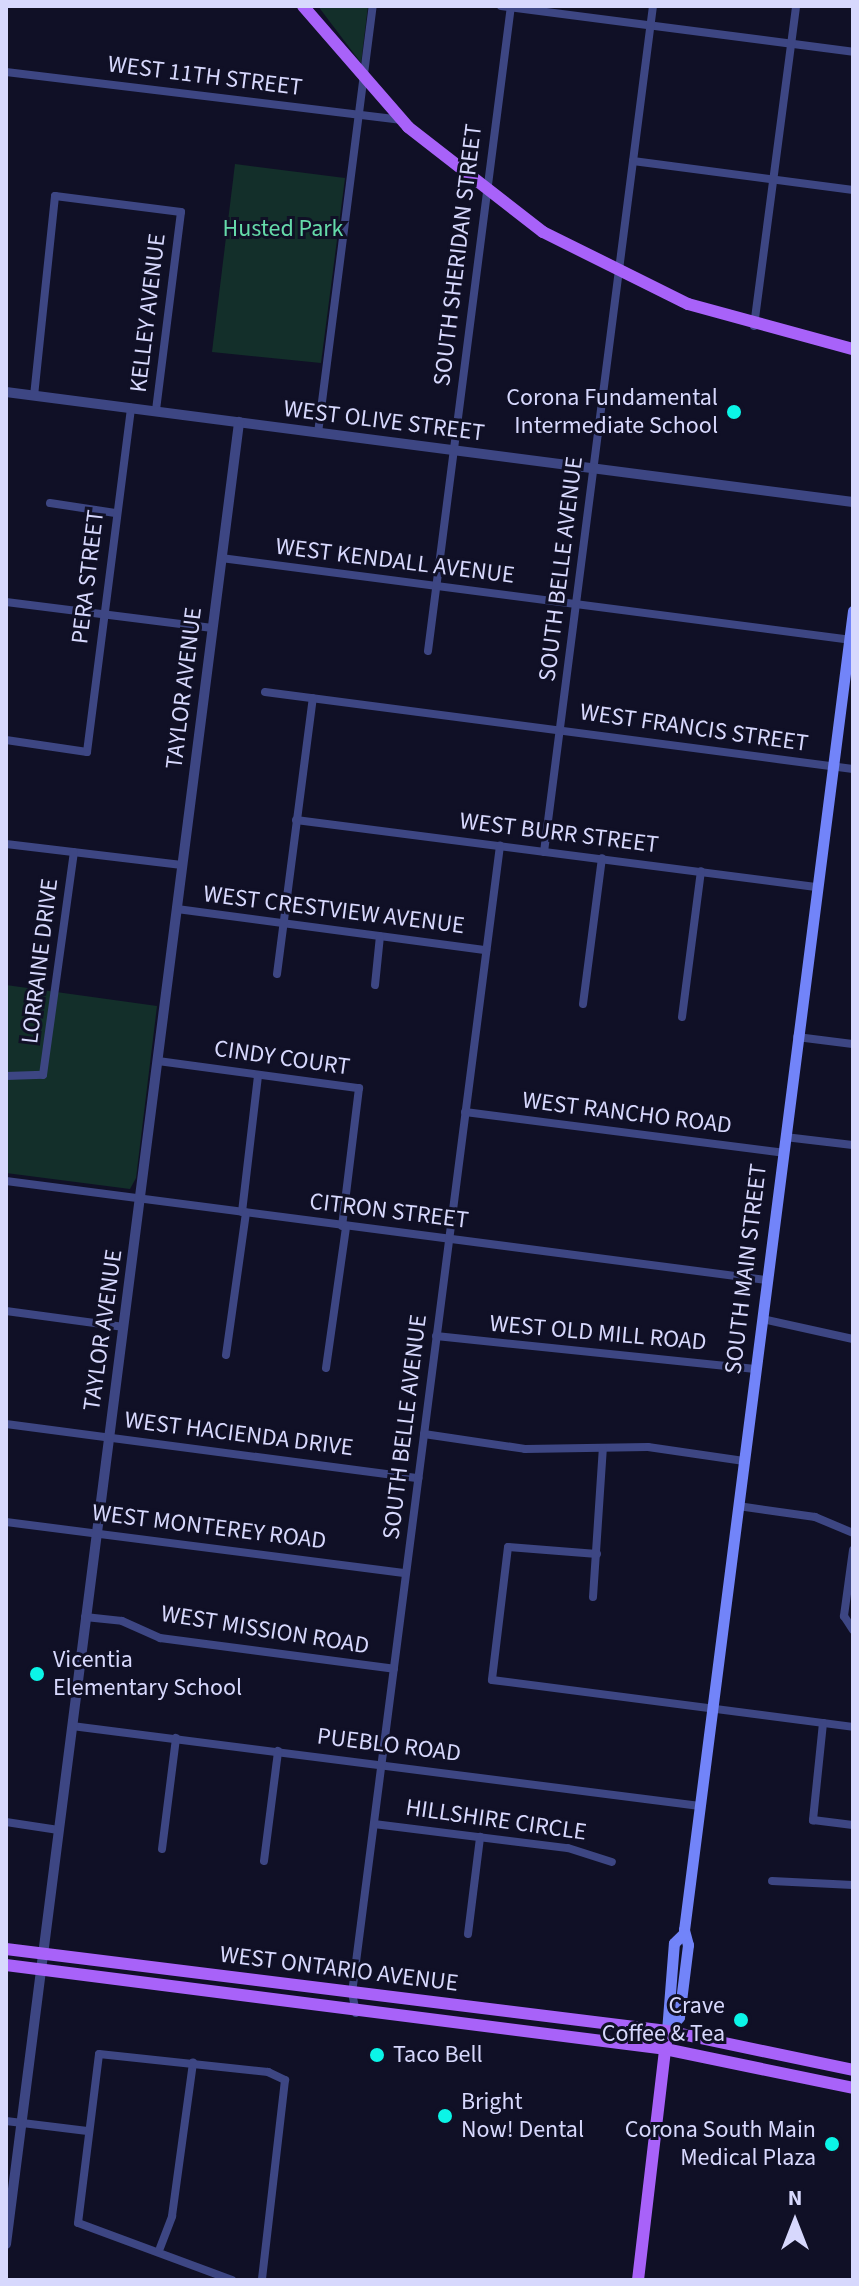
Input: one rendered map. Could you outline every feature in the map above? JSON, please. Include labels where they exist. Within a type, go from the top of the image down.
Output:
[{"type":"main road","points":[[303,6],[400,120],[486,193],[619,274],[754,327],[853,349]]},
{"type":"main road","name":"SOUTH MAIN STREET","points":[[638,2280],[674,1943],[683,1934],[853,611]]},
{"type":"main road","name":"WEST ONTARIO AVENUE","points":[[6,1949],[667,2031],[853,2070]]},
{"type":"main road","name":"WEST ONTARIO AVENUE","points":[[6,1965],[356,2013],[665,2049],[769,2071]]},
{"type":"main road","points":[[769,2071],[853,2080]]},
{"type":"main road","points":[[769,2071],[853,2088]]},
{"type":"street","points":[[318,433],[373,6]]},
{"type":"street","points":[[508,6],[853,52]]},
{"type":"street","name":"SOUTH SHERIDAN STREET","points":[[428,651],[508,6]]},
{"type":"street","name":"SOUTH BELLE AVENUE","points":[[544,852],[653,6]]},
{"type":"street","points":[[754,327],[796,6]]},
{"type":"street","name":"WEST 11TH STREET","points":[[6,72],[400,120]]},
{"type":"street","points":[[633,161],[853,190]]},
{"type":"street","name":"KELLEY AVENUE","points":[[34,396],[55,196],[181,212],[156,411]]},
{"type":"street","name":"WEST OLIVE STREET","points":[[6,392],[853,502]]},
{"type":"street","name":"PERA STREET","points":[[6,740],[87,752],[115,513],[131,408]]},
{"type":"street","name":"TAYLOR AVENUE","points":[[6,2244],[239,422]]},
{"type":"street","points":[[50,503],[115,513]]},
{"type":"street","name":"WEST KENDALL AVENUE","points":[[221,558],[851,640]]},
{"type":"street","points":[[6,602],[103,617],[212,628]]},
{"type":"street","name":"WEST FRANCIS STREET","points":[[265,692],[853,769]]},
{"type":"street","points":[[277,974],[313,698]]},
{"type":"street","name":"WEST BURR STREET","points":[[296,820],[816,887]]},
{"type":"street","name":"WEST CRESTVIEW AVENUE","points":[[6,844],[182,865]]},
{"type":"street","name":"SOUTH BELLE AVENUE","points":[[356,2013],[352,1993],[500,846]]},
{"type":"street","name":"LORRAINE DRIVE","points":[[6,1076],[43,1075],[74,852]]},
{"type":"street","points":[[583,1004],[602,858]]},
{"type":"street","points":[[682,1017],[701,871]]},
{"type":"street","name":"WEST CRESTVIEW AVENUE","points":[[177,909],[486,950]]},
{"type":"street","points":[[375,985],[380,936]]},
{"type":"street","points":[[797,1037],[853,1044]]},
{"type":"street","name":"CINDY COURT","points":[[158,1061],[359,1088],[344,1227]]},
{"type":"street","points":[[226,1355],[258,1075]]},
{"type":"street","name":"WEST RANCHO ROAD","points":[[465,1112],[783,1153]]},
{"type":"street","points":[[785,1137],[853,1145]]},
{"type":"street","name":"CITRON STREET","points":[[6,1181],[766,1280]]},
{"type":"street","points":[[326,1368],[344,1227]]},
{"type":"street","points":[[6,1311],[124,1327]]},
{"type":"street","points":[[762,1319],[853,1339]]},
{"type":"street","name":"WEST OLD MILL ROAD","points":[[436,1336],[755,1369]]},
{"type":"street","name":"WEST HACIENDA DRIVE","points":[[6,1424],[418,1478]]},
{"type":"street","points":[[424,1434],[562,1452],[648,1447],[744,1461]]},
{"type":"street","points":[[593,1597],[603,1448]]},
{"type":"street","points":[[738,1506],[815,1517],[853,1533]]},
{"type":"street","name":"WEST MONTEREY ROAD","points":[[6,1522],[406,1573]]},
{"type":"street","points":[[597,1554],[508,1547],[492,1680],[853,1727]]},
{"type":"street","points":[[850,1628],[853,1550]]},
{"type":"street","name":"WEST MISSION ROAD","points":[[85,1617],[122,1621],[160,1638],[394,1669]]},
{"type":"street","points":[[823,1723],[813,1820],[853,1825]]},
{"type":"street","name":"PUEBLO ROAD","points":[[72,1726],[700,1806]]},
{"type":"street","points":[[162,1849],[176,1738]]},
{"type":"street","points":[[264,1861],[278,1751]]},
{"type":"street","points":[[6,1822],[58,1830]]},
{"type":"street","name":"HILLSHIRE CIRCLE","points":[[374,1824],[568,1848],[612,1862]]},
{"type":"street","points":[[468,1934],[480,1837]]},
{"type":"street","points":[[772,1881],[853,1885]]},
{"type":"street","points":[[232,2280],[160,2248],[78,2223],[87,2131],[99,2054],[193,2062],[285,2080],[262,2280]]},
{"type":"street","points":[[160,2248],[172,2216],[193,2062]]},
{"type":"street","points":[[6,2121],[87,2131]]},
{"type":"green space","points":[[318,6],[368,6],[361,63]]},
{"type":"green space","name":"Husted Park","points":[[235,164],[345,178],[321,363],[212,352]]},
{"type":"green space","points":[[6,985],[157,1006],[136,1178],[130,1189],[6,1173]]},
{"type":"place","name":"Corona Fundamental Intermediate School","points":[[734,412]]},
{"type":"place","name":"Vicentia Elementary School","points":[[37,1674]]},
{"type":"place","name":"Crave Coffee & Tea","points":[[741,2020]]},
{"type":"place","name":"Taco Bell","points":[[377,2055]]},
{"type":"place","name":"Bright Now! Dental","points":[[445,2116]]},
{"type":"place","name":"Corona South Main Medical Plaza","points":[[832,2144]]}]
